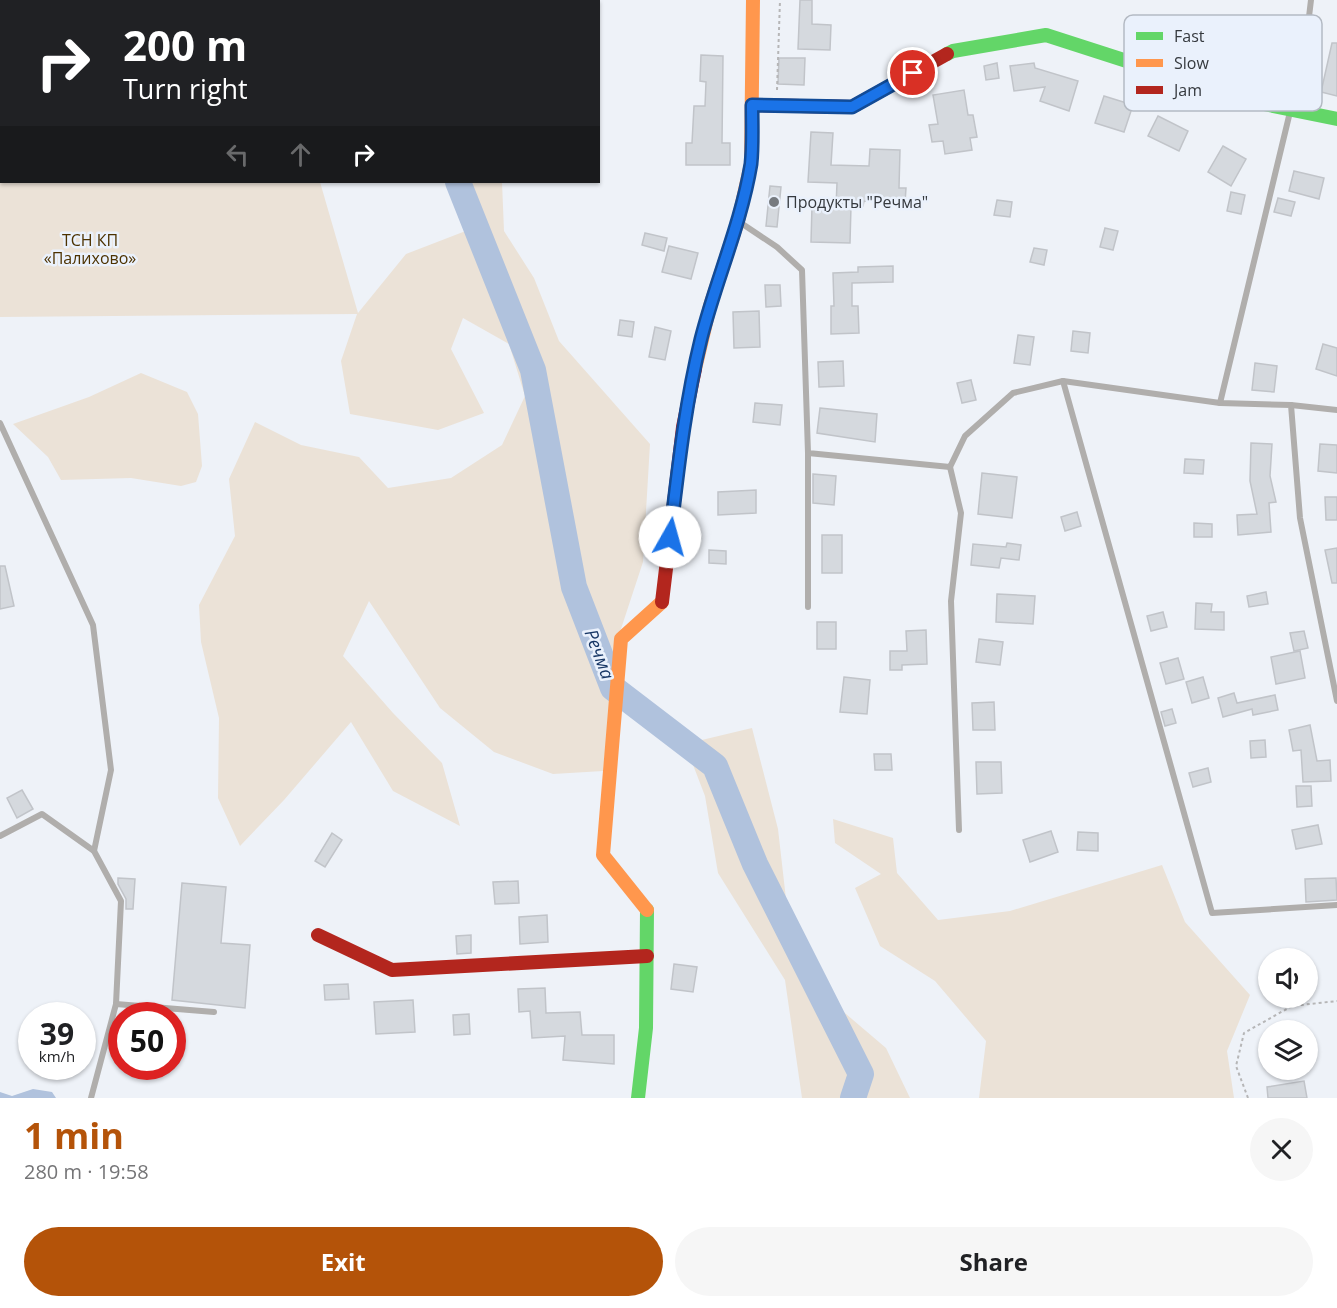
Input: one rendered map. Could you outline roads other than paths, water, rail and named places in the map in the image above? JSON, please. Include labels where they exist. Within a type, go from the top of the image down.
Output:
[{"type":"main road","points":[[638,1098],[647,1018],[648,910],[603,855],[621,639],[662,602],[691,388],[710,306],[738,221],[751,164],[753,0]]},
{"type":"main road","points":[[752,105],[852,107],[953,51],[1046,35],[1124,60]]},
{"type":"main road","points":[[1300,111],[1337,119]]},
{"type":"main road","points":[[318,935],[392,970],[647,956]]},
{"type":"lane","points":[[1309,15],[1311,0]]},
{"type":"lane","points":[[1220,403],[1291,111]]},
{"type":"lane","points":[[738,221],[777,248],[802,270],[808,453],[808,607]]},
{"type":"lane","points":[[1063,381],[1212,913],[1337,905]]},
{"type":"lane","points":[[959,830],[951,601],[961,513],[950,467],[965,436],[1013,393],[1063,381],[1220,403],[1292,405],[1337,410]]},
{"type":"lane","points":[[1292,405],[1299,518],[1337,701]]},
{"type":"lane","points":[[0,423],[93,625],[111,770],[94,850]]},
{"type":"lane","points":[[808,453],[950,467]]},
{"type":"lane","points":[[0,836],[42,813],[94,850],[121,901],[116,1002]]},
{"type":"lane","points":[[186,1010],[214,1012]]},
{"type":"lane","points":[[91,1098],[108,1034]]},
{"type":"water","points":[[33,1089],[52,1092],[56,1098],[0,1098],[0,1092],[12,1096]]},
{"type":"waterway","name":"Речма","points":[[458,183],[533,370],[574,587],[613,688],[715,766],[755,864],[861,1074],[853,1098]]},
{"type":"place","name":"Продукты \"Речма\"","points":[[774,202]]},
{"type":"park label","name":"ТСН КП «Палихово»","points":[[90,249]]}]
